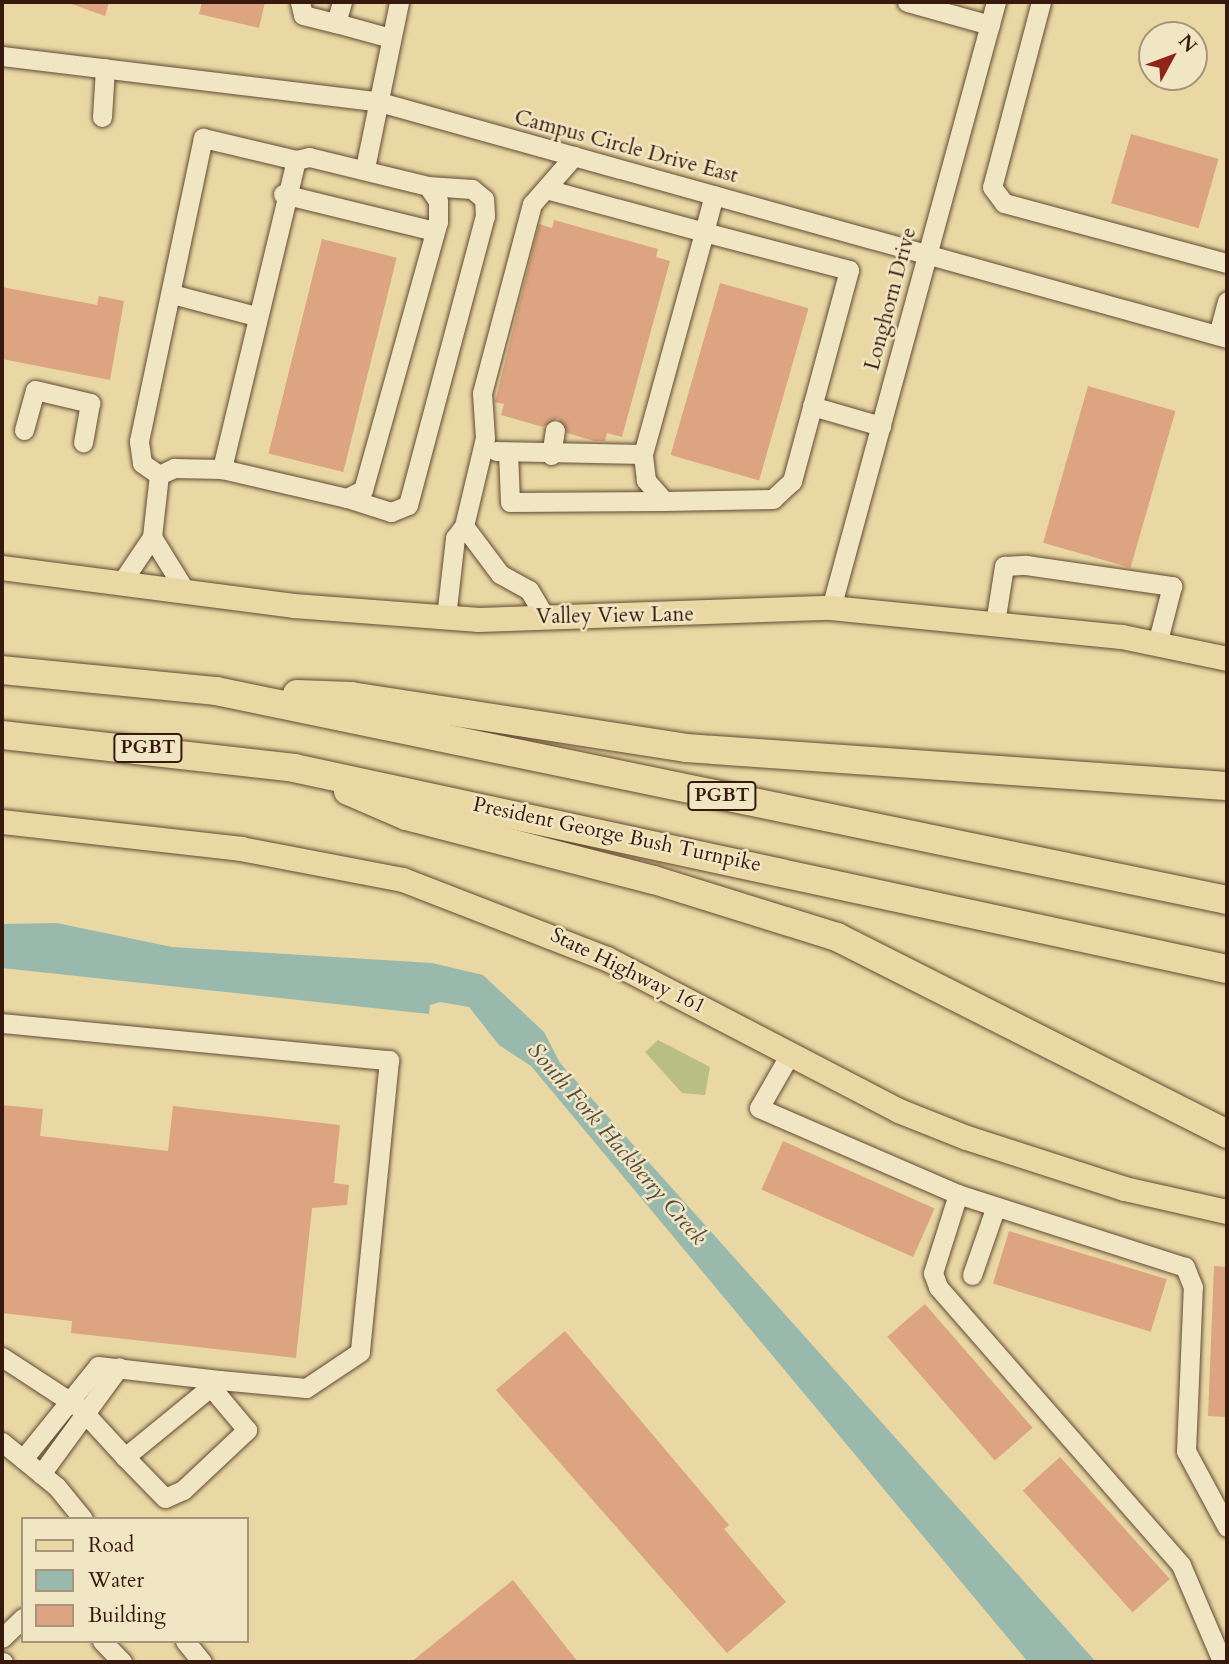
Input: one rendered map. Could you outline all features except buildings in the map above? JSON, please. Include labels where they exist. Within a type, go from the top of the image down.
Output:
[{"type":"highway","name":"PGBT","points":[[2,670],[216,691],[1227,901]]},
{"type":"highway","points":[[216,691],[351,696],[686,748],[1227,786]]},
{"type":"highway","name":"President George Bush Turnpike","points":[[2,735],[294,768],[1227,969]]},
{"type":"highway","points":[[294,768],[406,816],[654,880],[837,937],[1227,1134]]},
{"type":"main road","name":"Valley View Lane","points":[[2,568],[186,592],[446,617],[546,618],[831,608],[995,623],[1157,644],[1227,659]]},
{"type":"main road","name":"State Highway 161","points":[[2,822],[242,849],[403,880],[539,929],[900,1111],[979,1143],[1125,1189],[1227,1212]]},
{"type":"street","points":[[300,2],[303,15],[391,38]]},
{"type":"street","points":[[336,23],[342,2]]},
{"type":"street","points":[[365,168],[376,101],[399,2]]},
{"type":"street","points":[[907,2],[990,25]]},
{"type":"street","name":"Longhorn Drive","points":[[831,608],[996,2]]},
{"type":"street","points":[[1041,2],[992,187],[1004,203],[1227,263]]},
{"type":"street","name":"Campus Circle Drive East","points":[[2,55],[376,101],[1223,336]]},
{"type":"street","points":[[102,117],[105,68]]},
{"type":"street","points":[[203,138],[296,160],[309,157],[365,168],[428,186],[472,189],[484,199],[485,216],[408,505],[391,512],[347,498],[222,469],[174,468],[159,475],[142,463],[139,441],[203,138]]},
{"type":"street","points":[[446,617],[455,538],[464,526],[481,450],[482,393],[532,204],[574,156]]},
{"type":"street","points":[[222,469],[283,194],[296,160]]},
{"type":"street","points":[[347,498],[363,490],[372,470],[435,231],[438,201],[428,186]]},
{"type":"street","points":[[508,452],[510,502],[773,499],[785,492],[813,406],[849,270],[546,189]]},
{"type":"street","points":[[283,194],[435,231]]},
{"type":"street","points":[[664,501],[646,480],[643,454],[714,195]]},
{"type":"street","points":[[172,294],[256,316]]},
{"type":"street","points":[[1223,336],[1227,301]]},
{"type":"street","points":[[24,430],[35,390],[90,403],[83,442]]},
{"type":"street","points":[[813,406],[881,426]]},
{"type":"street","points":[[551,455],[555,430]]},
{"type":"street","points":[[481,450],[551,455],[643,454]]},
{"type":"street","points":[[121,583],[152,537],[159,475]]},
{"type":"street","points":[[464,526],[500,574],[529,590],[546,618]]},
{"type":"street","points":[[152,537],[186,592]]},
{"type":"street","points":[[995,623],[1004,566],[1026,565],[1172,586],[1157,644]]},
{"type":"street","points":[[2,1023],[390,1060],[360,1352],[306,1388],[215,1383],[98,1366],[23,1459]]},
{"type":"street","points":[[790,1054],[759,1108],[995,1209],[1185,1268],[1193,1287],[1186,1451],[1227,1527]]},
{"type":"street","points":[[958,1194],[933,1273],[938,1287],[1181,1565],[1223,1659]]},
{"type":"street","points":[[972,1275],[995,1209]]},
{"type":"street","points":[[2,1357],[87,1415],[165,1498],[203,1473],[247,1430],[215,1383]]},
{"type":"street","points":[[41,1474],[87,1415],[118,1367]]},
{"type":"street","points":[[125,1457],[215,1383]]},
{"type":"street","points":[[2,1442],[41,1474],[81,1517]]},
{"type":"street","points":[[2,1638],[21,1620]]},
{"type":"street","points":[[104,1643],[122,1662]]},
{"type":"street","points":[[187,1643],[202,1662]]},
{"type":"green space","points":[[658,1040],[710,1067],[705,1095],[682,1093],[645,1052]]},
{"type":"water","name":"South Fork Hackberry Creek","points":[[57,923],[172,947],[432,963],[483,975],[544,1032],[560,1063],[1096,1662],[1028,1662],[531,1066],[499,1045],[469,1007],[440,1002],[430,1005],[429,1014],[2,968],[2,924]]}]
